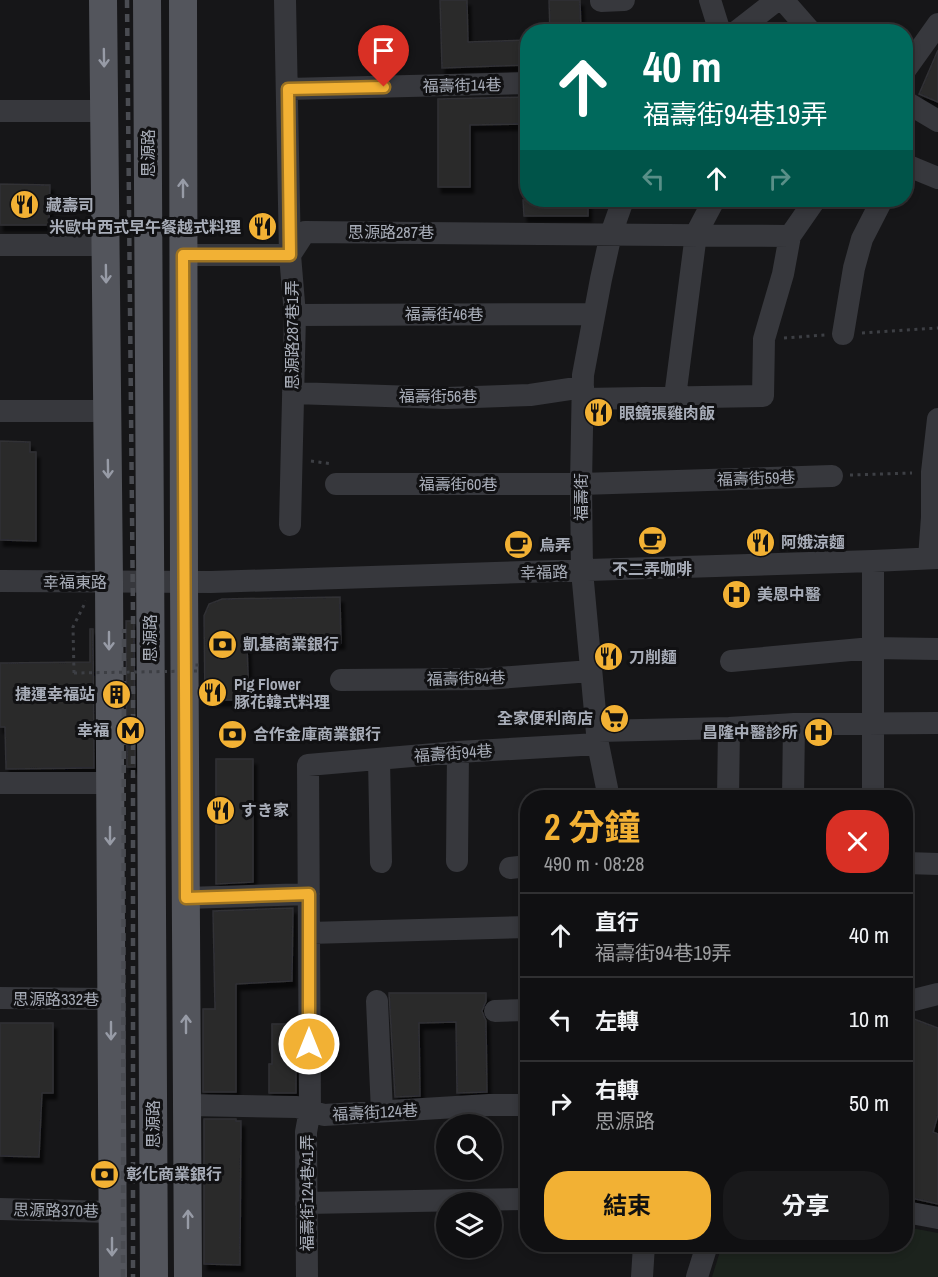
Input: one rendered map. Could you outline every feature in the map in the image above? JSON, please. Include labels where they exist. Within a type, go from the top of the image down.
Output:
[{"type":"main road","points":[[103,0],[113,1277]]},
{"type":"main road","name":"思源路","points":[[147,0],[154,1277]]},
{"type":"main road","name":"思源路","points":[[183,0],[188,1277]]},
{"type":"street","name":"思源路287巷1弄","points":[[285,0],[290,255],[295,315],[290,525]]},
{"type":"street","points":[[601,1],[624,0]]},
{"type":"street","points":[[710,0],[718,24]]},
{"type":"street","points":[[746,24],[777,0]]},
{"type":"street","points":[[783,0],[804,24]]},
{"type":"street","points":[[913,59],[938,24]]},
{"type":"street","name":"福壽街14巷","points":[[288,89],[520,84]]},
{"type":"street","points":[[913,106],[938,121]]},
{"type":"street","points":[[0,111],[104,111]]},
{"type":"street","points":[[913,168],[938,178]]},
{"type":"street","name":"福壽街","points":[[608,790],[598,737],[591,671],[582,571],[580,484],[583,375],[611,234],[621,207]]},
{"type":"street","points":[[675,397],[696,234],[710,207]]},
{"type":"street","points":[[611,234],[790,236],[810,207]]},
{"type":"street","points":[[843,334],[854,268],[862,239],[878,207]]},
{"type":"street","name":"思源路287巷","points":[[290,255],[305,232],[611,234]]},
{"type":"street","name":"福壽街56巷","points":[[293,393],[447,398],[583,393],[675,397],[763,396],[764,339],[783,274],[790,236]]},
{"type":"street","points":[[0,245],[105,245]]},
{"type":"street","points":[[183,255],[290,255]]},
{"type":"street","name":"福壽街46巷","points":[[295,315],[594,314]]},
{"type":"street","points":[[0,411],[107,411]]},
{"type":"street","points":[[933,558],[932,518],[938,419]]},
{"type":"street","name":"福壽街59巷","points":[[580,484],[832,476]]},
{"type":"street","name":"福壽街60巷","points":[[336,484],[580,484]]},
{"type":"street","name":"幸福路","points":[[150,582],[582,571],[933,558]]},
{"type":"street","points":[[873,561],[873,790]]},
{"type":"street","name":"幸福東路","points":[[0,581],[150,582]]},
{"type":"street","points":[[731,661],[872,648],[938,649]]},
{"type":"street","name":"福壽街84巷","points":[[341,680],[485,679],[591,671]]},
{"type":"street","name":"福壽街94巷","points":[[308,765],[598,737],[729,728],[794,724],[938,723]]},
{"type":"street","points":[[793,790],[794,724]]},
{"type":"street","points":[[728,790],[729,728]]},
{"type":"street","points":[[457,861],[458,752]]},
{"type":"street","points":[[379,759],[381,861]]},
{"type":"street","name":"福壽街124巷41弄","points":[[307,1277],[306,1132],[310,1110],[308,765]]},
{"type":"street","points":[[0,783],[110,783]]},
{"type":"street","points":[[913,863],[938,864]]},
{"type":"street","points":[[186,898],[309,894]]},
{"type":"street","points":[[309,933],[520,927]]},
{"type":"street","points":[[913,999],[938,994]]},
{"type":"street","name":"思源路332巷","points":[[0,998],[111,999]]},
{"type":"street","points":[[377,1001],[382,1112]]},
{"type":"street","points":[[495,1011],[520,1010]]},
{"type":"street","name":"福壽街124巷","points":[[187,1105],[297,1107],[324,1115],[520,1105]]},
{"type":"street","points":[[306,1203],[520,1199]]},
{"type":"street","name":"思源路370巷","points":[[0,1209],[112,1212]]},
{"type":"street","points":[[913,1213],[938,1218]]},
{"type":"street","points":[[642,1277],[644,1252]]},
{"type":"street","points":[[698,1277],[705,1252]]},
{"type":"path","points":[[291,460],[333,463],[336,484]]},
{"type":"path","points":[[832,476],[935,464]]},
{"type":"path","points":[[86,601],[73,627],[74,673],[197,671],[197,663]]},
{"type":"shaded area","points":[[913,1228],[938,1233],[938,1277],[712,1277],[720,1252],[913,1252]]},
{"type":"building","points":[[440,0],[467,0],[468,42],[520,40],[520,65],[442,68]]},
{"type":"building","points":[[549,0],[580,0],[581,24],[550,24]]},
{"type":"building","points":[[938,50],[938,102],[919,94]]},
{"type":"building","points":[[520,97],[520,124],[470,125],[470,187],[438,187],[438,99]]},
{"type":"building","name":"藏壽司","points":[[0,184],[50,185],[49,225],[0,225]]},
{"type":"building","points":[[523,207],[588,207],[588,216],[524,216]]},
{"type":"building","points":[[0,441],[30,442],[30,452],[36,452],[36,541],[0,540]]},
{"type":"building","points":[[340,597],[341,643],[247,646],[249,700],[205,700],[204,616],[209,604],[222,599]]},
{"type":"building","points":[[126,621],[134,621],[135,767],[127,767]]},
{"type":"building","points":[[90,629],[93,629],[94,768],[6,769],[5,727],[0,727],[0,663],[90,662]]},
{"type":"building","points":[[216,759],[253,759],[253,882],[216,884]]},
{"type":"building","points":[[293,908],[292,981],[236,984],[236,1092],[203,1092],[203,1009],[215,1009],[213,911]]},
{"type":"building","points":[[389,993],[486,993],[482,1011],[486,1021],[487,1092],[457,1093],[456,1022],[419,1023],[420,1096],[395,1097]]},
{"type":"building","points":[[913,1019],[938,1028],[938,1115],[933,1132],[938,1134],[938,1204],[913,1199]]},
{"type":"building","points":[[0,1023],[53,1023],[53,1093],[42,1093],[39,1157],[0,1156]]},
{"type":"building","points":[[272,1024],[296,1024],[296,1093],[269,1093]]},
{"type":"building","points":[[204,1119],[241,1121],[240,1265],[204,1264]]},
{"type":"railway","points":[[127,0],[133,616],[133,1277]]},
{"type":"railway","points":[[123,1277],[124,629]]},
{"type":"place","name":"藏壽司","points":[[25,205]]},
{"type":"place","name":"米歐中西式早午餐越式料理","points":[[262,227]]},
{"type":"place","name":"眼鏡張雞肉飯","points":[[598,413]]},
{"type":"place","name":"不二弄咖啡","points":[[652,541]]},
{"type":"place","name":"阿娥涼麵","points":[[760,542]]},
{"type":"place","name":"烏弄","points":[[518,545]]},
{"type":"place","name":"美恩中醫","points":[[736,594]]},
{"type":"place","name":"凱基商業銀行","points":[[222,644]]},
{"type":"place","name":"刀削麵","points":[[608,657]]},
{"type":"place","name":"Pig Flower 豚花韓式料理","points":[[213,693]]},
{"type":"place","name":"捷運幸福站","points":[[116,694]]},
{"type":"place","name":"全家便利商店","points":[[614,718]]},
{"type":"place","name":"幸福","points":[[130,730]]},
{"type":"place","name":"昌隆中醫診所","points":[[819,732]]},
{"type":"place","name":"合作金庫商業銀行","points":[[232,734]]},
{"type":"place","name":"すき家","points":[[220,810]]},
{"type":"place","name":"彰化商業銀行","points":[[105,1174]]},
{"type":"route","points":[[309,1044],[309,894],[186,898],[183,255],[290,255],[288,89],[384,87]]}]
